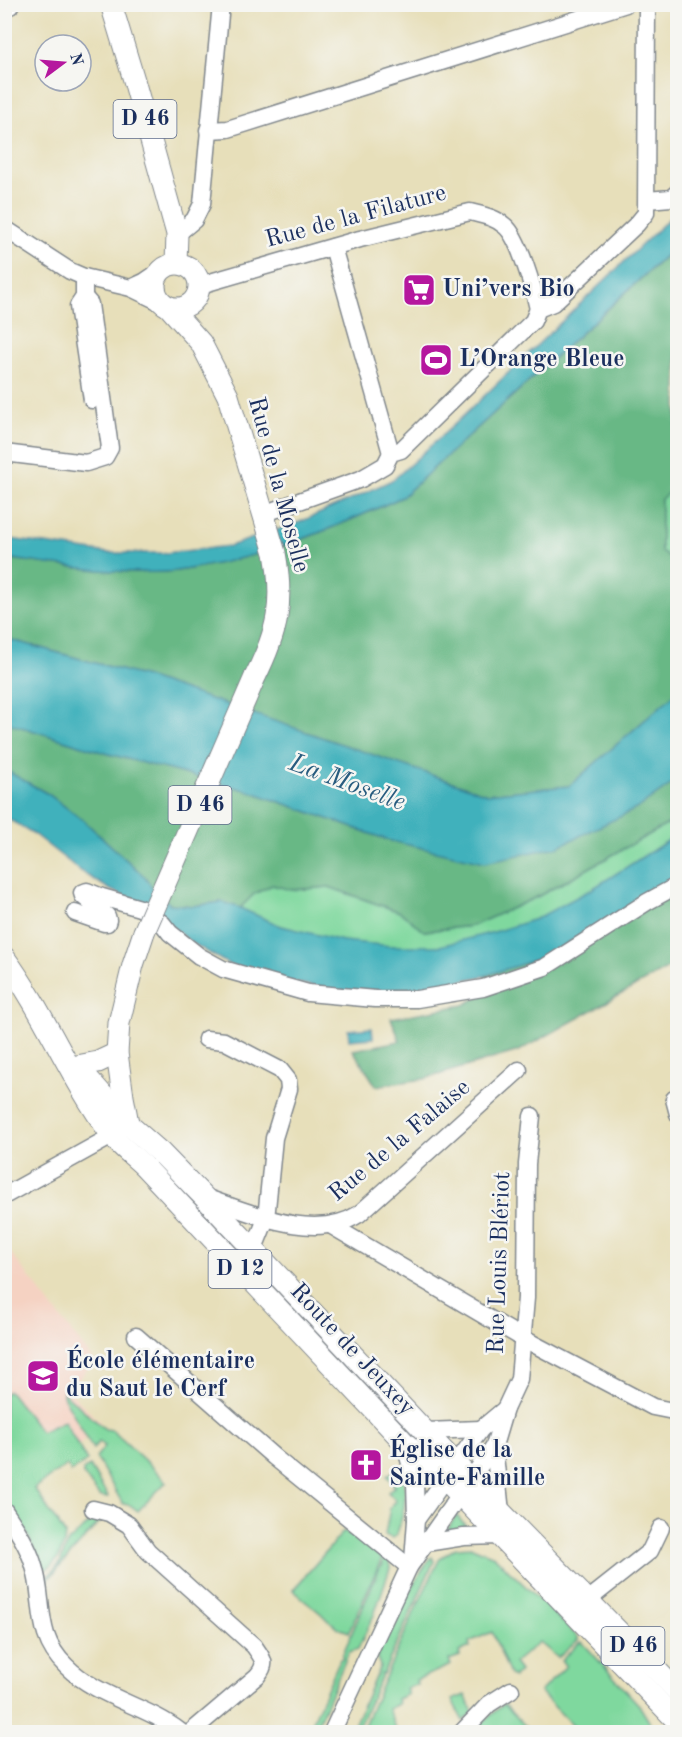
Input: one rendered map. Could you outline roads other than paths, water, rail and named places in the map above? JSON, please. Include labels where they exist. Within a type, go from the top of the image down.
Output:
[{"type":"main road","name":"D 46","points":[[111,4],[177,234],[168,267]]},
{"type":"main road","points":[[184,264],[197,276],[196,294],[184,307],[166,305],[155,289],[155,279],[168,267],[184,264]]},
{"type":"main road","name":"Rue de la Moselle","points":[[196,294],[201,344]]},
{"type":"main road","name":"Rue de la Moselle","points":[[127,993],[144,932],[267,652],[280,602],[275,553],[228,396],[201,344],[166,305]]},
{"type":"main road","name":"D 12","points":[[4,957],[19,976],[61,1049],[78,1084],[162,1154]]},
{"type":"main road","name":"D 46","points":[[127,993],[119,1023],[117,1053],[127,1126],[144,1166]]},
{"type":"main road","name":"D 46","points":[[127,993],[126,1053],[129,1082],[138,1112],[162,1154]]},
{"type":"main road","name":"D 12","points":[[61,1049],[127,1126]]},
{"type":"main road","points":[[77,1066],[98,1062],[117,1053]]},
{"type":"main road","name":"Route de Jeuxey","points":[[162,1154],[425,1431],[450,1471],[465,1487],[500,1536],[678,1722]]},
{"type":"main road","name":"Route de Jeuxey","points":[[144,1166],[404,1442],[450,1471]]},
{"type":"main road","name":"Route de Jeuxey","points":[[465,1487],[501,1512],[678,1692]]},
{"type":"street","points":[[4,7],[10,4]]},
{"type":"street","points":[[177,234],[194,220],[202,204],[221,4]]},
{"type":"street","points":[[208,130],[228,129],[628,4],[648,5],[646,213],[553,303],[538,309],[533,321],[401,450],[392,453],[385,465],[361,479],[264,519]]},
{"type":"street","points":[[647,200],[671,198],[678,192]]},
{"type":"street","name":"Rue de la Filature","points":[[196,294],[333,247],[470,212],[487,216],[507,227],[515,239],[535,294],[538,309]]},
{"type":"street","points":[[4,228],[70,271],[84,277],[130,288],[166,305]]},
{"type":"street","points":[[333,247],[392,453]]},
{"type":"street","points":[[130,288],[168,267]]},
{"type":"street","points":[[4,453],[86,463],[105,457],[99,449],[78,306],[84,297],[84,277]]},
{"type":"street","points":[[75,913],[107,923],[106,916],[83,896],[82,893],[87,891],[140,908],[162,923],[170,933],[199,956],[223,969],[308,993],[375,999],[417,999],[483,988],[545,967],[678,885]]},
{"type":"street","points":[[206,1040],[224,1041],[280,1070],[288,1080],[289,1089],[274,1138],[266,1219],[253,1251]]},
{"type":"street","name":"Rue de la Falaise","points":[[203,1197],[266,1219],[310,1226],[332,1226],[347,1222],[359,1214],[519,1070]]},
{"type":"street","points":[[678,1098],[674,1099],[678,1114]]},
{"type":"street","name":"Rue Louis Blériot","points":[[411,1565],[494,1446],[505,1409],[519,1379],[524,1339],[527,1164],[532,1116]]},
{"type":"street","points":[[4,1196],[127,1126]]},
{"type":"street","points":[[332,1226],[524,1339],[653,1407],[678,1412]]},
{"type":"street","points":[[136,1336],[274,1457],[411,1565]]},
{"type":"street","name":"Rue Louis Blériot","points":[[417,1520],[481,1429],[505,1409]]},
{"type":"street","points":[[425,1431],[481,1429]]},
{"type":"street","points":[[332,1732],[411,1565],[417,1520],[415,1482],[404,1442]]},
{"type":"street","name":"Rue Louis Blériot","points":[[494,1446],[501,1512]]},
{"type":"street","points":[[93,1509],[108,1513],[129,1525],[148,1551],[254,1646],[264,1661],[264,1668],[257,1676],[191,1732]]},
{"type":"street","points":[[4,1510],[27,1548],[33,1563],[43,1627],[50,1644],[64,1665],[87,1684],[165,1720],[181,1732]]},
{"type":"street","points":[[588,1600],[650,1551],[661,1528]]},
{"type":"street","points":[[426,1543],[464,1537],[500,1536]]},
{"type":"street","points":[[462,1732],[489,1704],[511,1690]]},
{"type":"water","points":[[677,211],[677,245],[402,497],[353,519],[278,547],[226,562],[182,570],[143,572],[103,570],[5,558],[4,538],[108,553],[165,553],[230,546],[300,522],[394,479],[457,422]]},
{"type":"water","name":"La Moselle","points":[[4,638],[146,677],[487,794],[569,786],[677,692],[677,780],[638,808],[557,847],[485,862],[391,841],[246,790],[109,754],[5,722]]},
{"type":"water","points":[[5,770],[48,794],[84,821],[145,877],[155,892],[170,904],[193,906],[222,902],[281,926],[343,941],[391,946],[440,946],[536,919],[592,889],[677,835],[677,878],[542,958],[484,976],[414,990],[345,992],[280,980],[230,965],[192,943],[144,906],[109,889],[82,872],[31,832],[5,817]]},
{"type":"water","points":[[372,1028],[373,1038],[349,1040],[348,1030]]},
{"type":"place","name":"Uni’vers Bio","points":[[419,290]]},
{"type":"place","name":"L’Orange Bleue","points":[[436,360]]},
{"type":"place","name":"École élémentaire du Saut le Cerf","points":[[43,1376]]},
{"type":"place","name":"Église de la Sainte-Famille","points":[[366,1465]]}]
